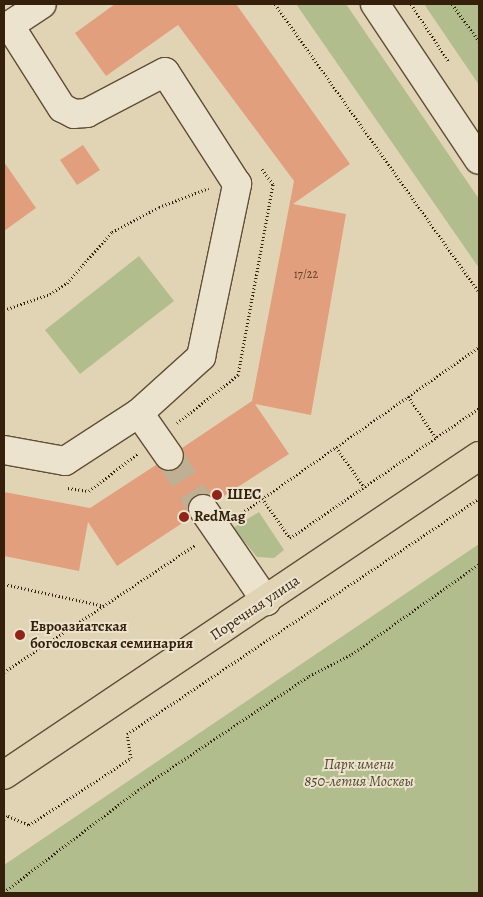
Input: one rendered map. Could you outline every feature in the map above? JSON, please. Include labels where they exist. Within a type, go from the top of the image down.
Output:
[{"type":"main road","name":"Поречная улица","points":[[4,775],[266,601],[479,456]]},
{"type":"street","points":[[4,450],[65,461],[139,413],[201,357],[238,184],[165,72],[87,113],[74,114],[62,108],[7,28],[42,4]]},
{"type":"street","points":[[376,4],[479,160]]},
{"type":"street","points":[[139,413],[169,456]]},
{"type":"street","points":[[210,520],[266,601]]},
{"type":"path","points":[[275,4],[479,292]]},
{"type":"path","points":[[412,4],[453,68]]},
{"type":"path","points":[[452,4],[479,41]]},
{"type":"path","points":[[4,310],[50,294],[67,283],[112,232],[204,189],[238,184]]},
{"type":"path","points":[[4,672],[105,606],[210,520],[262,498],[479,347]]},
{"type":"path","points":[[408,396],[436,438]]},
{"type":"path","points":[[262,498],[290,538],[479,408]]},
{"type":"path","points":[[336,447],[364,487]]},
{"type":"path","points":[[4,819],[8,816],[30,825],[132,758],[127,734],[479,498]]},
{"type":"path","points":[[4,892],[138,790],[309,676],[352,654],[479,564]]},
{"type":"path","points":[[4,584],[105,606]]},
{"type":"green space","points":[[296,4],[346,4],[479,199],[479,268]]},
{"type":"green space","points":[[424,4],[479,4],[479,85]]},
{"type":"green space","points":[[139,256],[174,301],[80,374],[45,330]]},
{"type":"green space","points":[[259,512],[284,550],[274,558],[257,557],[233,528]]},
{"type":"green space","name":"Парк имени 850-летия Москвы","points":[[479,544],[479,893],[4,893],[4,865]]},
{"type":"building","points":[[115,4],[236,4],[350,164],[293,204],[346,214],[311,415],[255,404],[289,454],[216,501],[209,495],[195,496],[189,503],[190,518],[117,566],[88,522],[79,571],[4,556],[4,492],[90,508],[156,465],[163,470],[178,469],[183,462],[182,448],[252,401],[294,181],[178,25],[106,76],[75,33]]},
{"type":"building","points":[[83,145],[100,170],[77,185],[60,160]]},
{"type":"building","points":[[4,162],[36,208],[4,231]]},
{"type":"tunnel","points":[[169,456],[203,509]]},
{"type":"place","name":"ШЕС","points":[[217,495]]},
{"type":"place","name":"RedMag","points":[[184,517]]},
{"type":"place","name":"Евроазиатская богословская семинария","points":[[20,635]]}]
